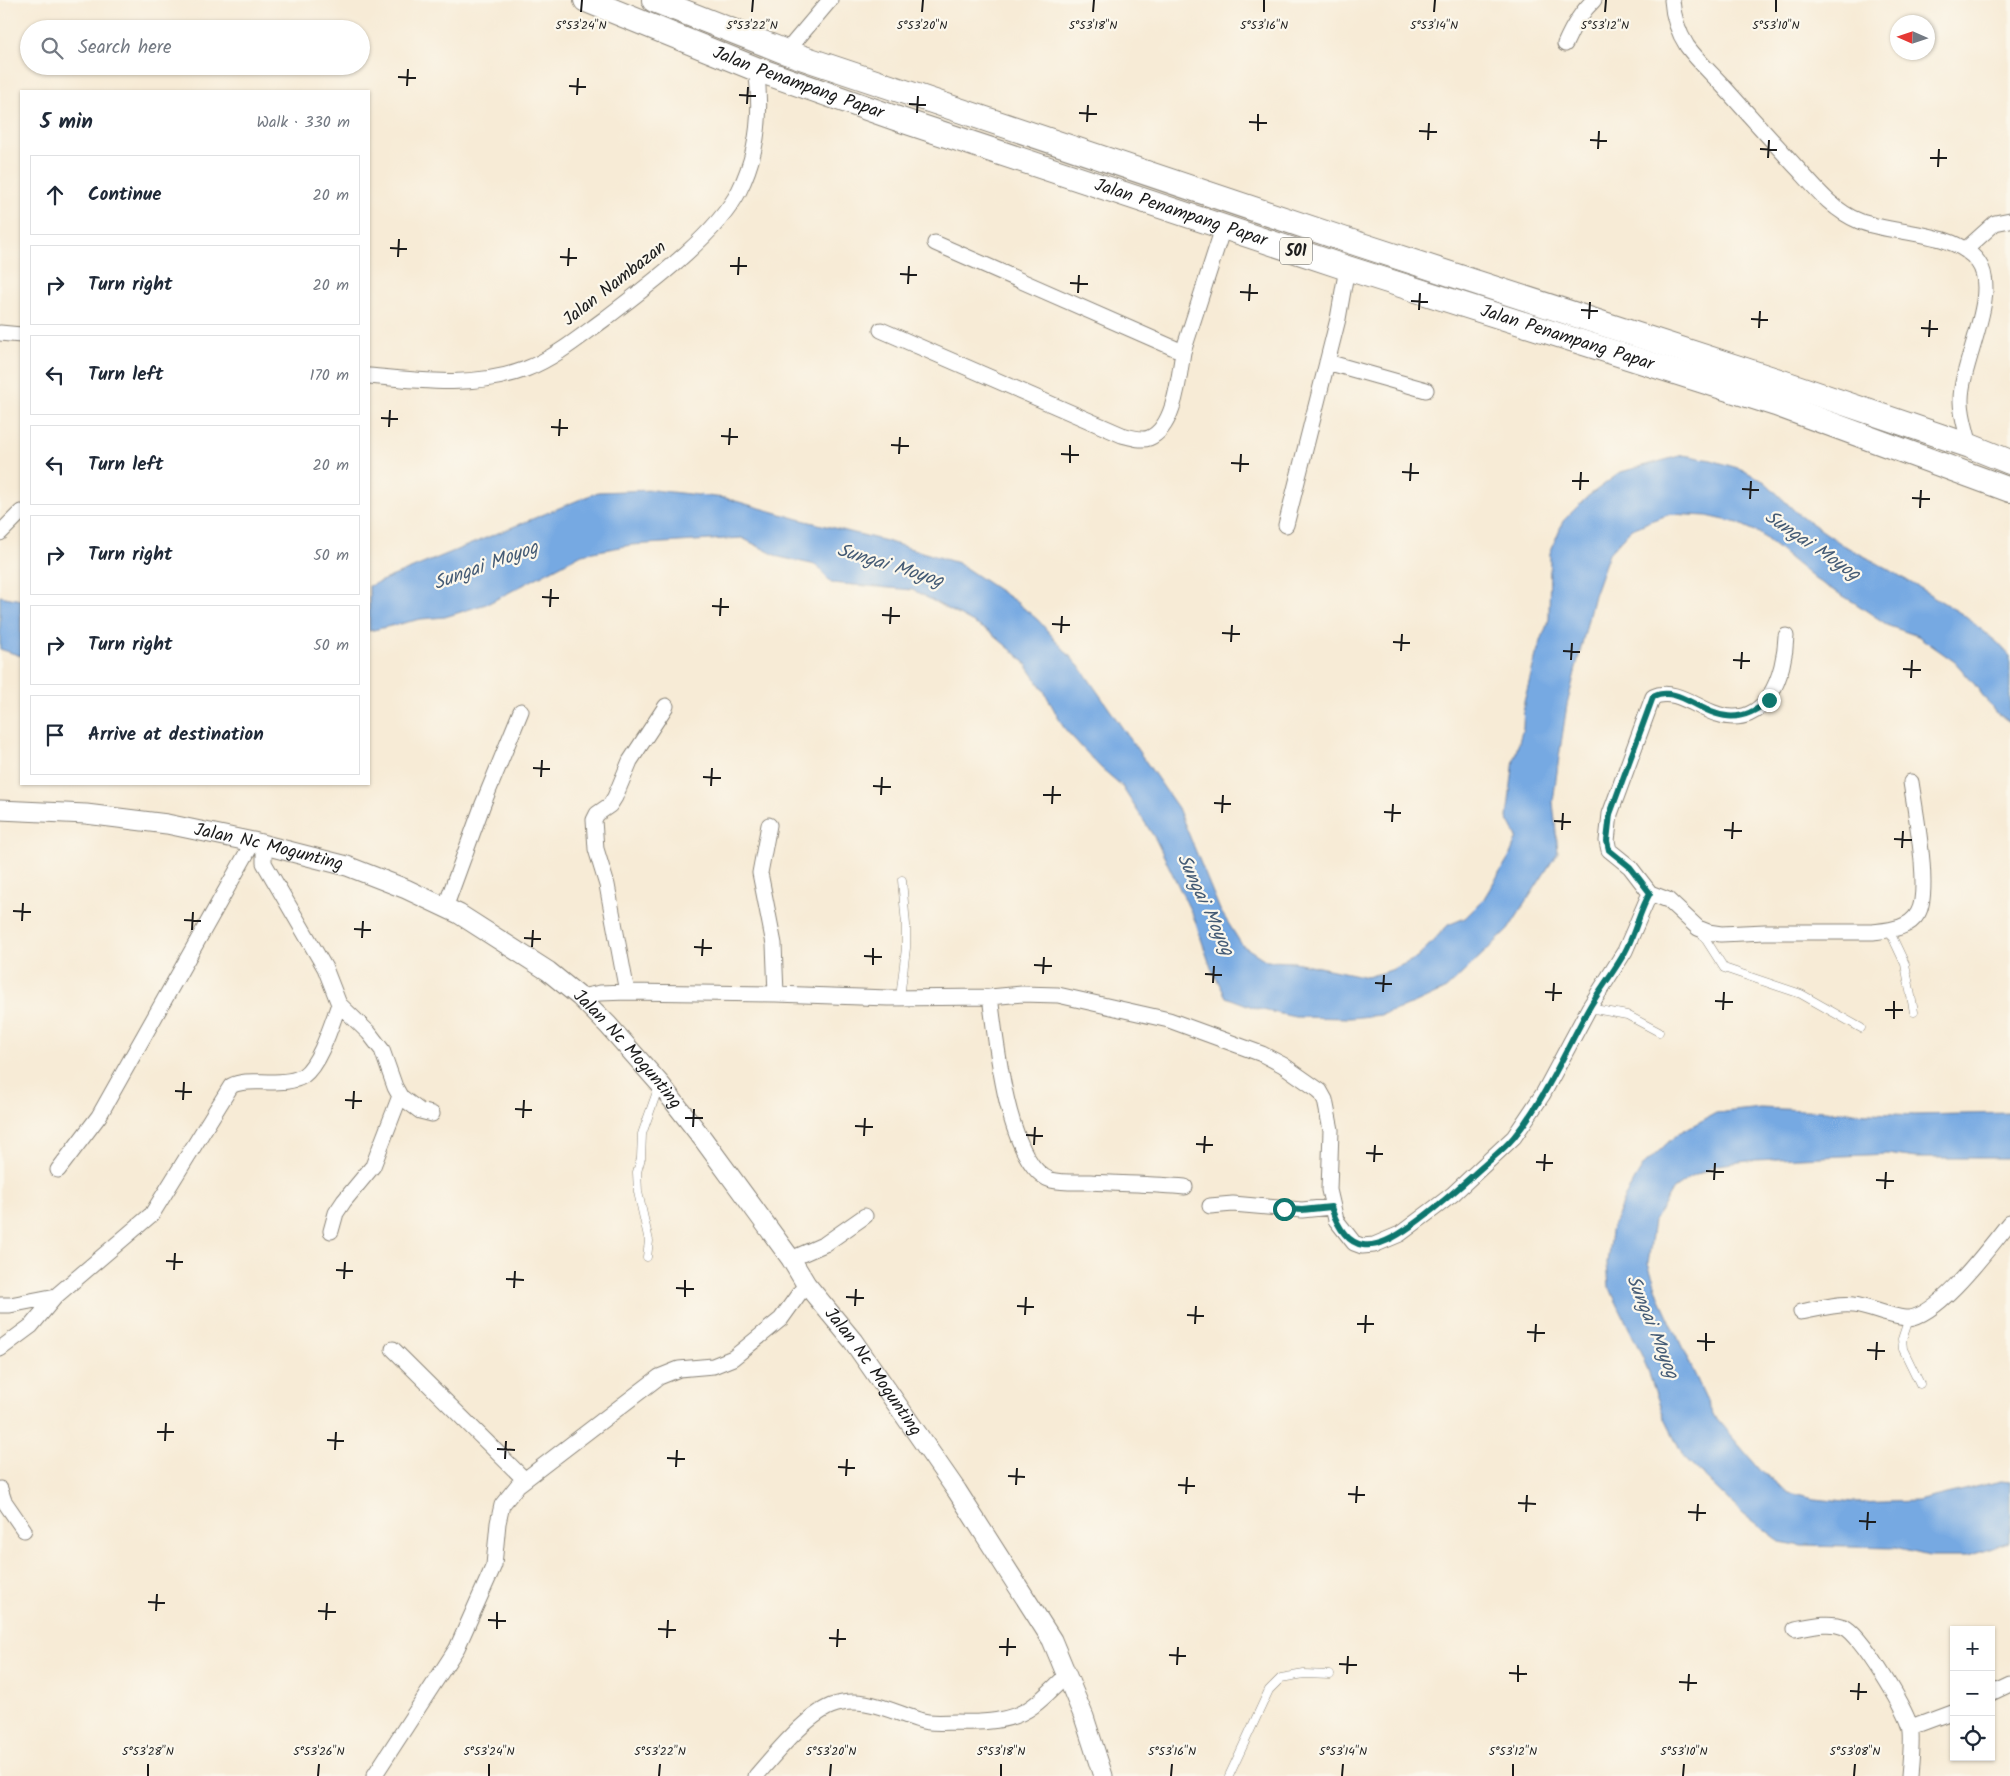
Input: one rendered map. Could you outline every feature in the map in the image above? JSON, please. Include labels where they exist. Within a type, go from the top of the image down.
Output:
[{"type":"main road","name":"Jalan Penampang Papar","points":[[586,0],[756,69],[895,118],[1223,228],[1776,404],[2010,490]]},
{"type":"main road","name":"Jalan Penampang Papar","points":[[654,0],[786,52],[1349,241],[1782,382],[1970,446],[2010,462]]},
{"type":"street","points":[[786,52],[830,0]]},
{"type":"street","points":[[1565,44],[1570,31],[1582,13],[1594,0]]},
{"type":"street","points":[[1672,0],[1675,20],[1688,48],[1778,150],[1833,205],[1858,221],[1876,227],[1944,239],[1965,250],[1978,261],[1983,272],[1985,284],[1984,302],[1961,401],[1970,446]]},
{"type":"street","name":"Jalan Nambazan","points":[[370,376],[435,382],[461,381],[496,378],[527,369],[581,337],[651,283],[719,219],[739,190],[750,165],[759,115],[760,95],[756,69]]},
{"type":"street","points":[[1965,250],[1995,223],[2010,220]]},
{"type":"street","points":[[881,330],[1122,435],[1134,438],[1148,438],[1163,428],[1173,401],[1183,352],[1223,228]]},
{"type":"street","points":[[935,244],[1183,352]]},
{"type":"street","points":[[1286,526],[1327,362],[1347,268]]},
{"type":"street","points":[[0,333],[20,335]]},
{"type":"street","points":[[1327,362],[1426,390]]},
{"type":"street","points":[[0,533],[20,513]]},
{"type":"street","points":[[1786,636],[1786,652],[1777,684],[1769,700],[1760,708],[1746,715],[1727,717],[1669,694],[1660,693],[1653,697],[1610,814],[1607,841],[1609,850],[1630,867],[1650,893],[1668,900],[1690,918],[1698,928],[1708,932],[1721,934],[1873,932],[1903,927],[1918,913],[1921,903],[1920,847],[1911,782]]},
{"type":"street","points":[[627,992],[607,885],[596,850],[594,820],[597,814],[610,805],[630,761],[666,706]]},
{"type":"street","points":[[445,908],[483,804],[521,711]]},
{"type":"street","name":"Jalan Nc Mogunting","points":[[0,810],[86,814],[167,824],[258,843],[347,866],[406,889],[459,914],[548,971],[580,997],[608,1025],[660,1084],[703,1139],[791,1259],[806,1284],[852,1342],[957,1491],[1052,1640],[1084,1718],[1103,1776]]},
{"type":"street","points":[[769,825],[760,872],[774,944],[776,994]]},
{"type":"street","points":[[258,843],[264,863],[325,968],[338,1004],[369,1032],[382,1050],[400,1096],[420,1111],[432,1114]]},
{"type":"street","points":[[58,1170],[99,1116],[258,843]]},
{"type":"street","points":[[580,997],[600,993],[627,992],[900,998],[990,997],[1022,994],[1058,996],[1169,1020],[1243,1046],[1283,1065],[1320,1091],[1325,1100],[1331,1130],[1329,1190],[1331,1207],[1336,1220],[1354,1243],[1362,1246],[1374,1246],[1400,1234],[1436,1207],[1459,1189],[1514,1137],[1543,1094],[1589,1008],[1626,951],[1650,893]]},
{"type":"street","points":[[990,997],[1002,1084],[1007,1106],[1023,1150],[1038,1173],[1052,1180],[1060,1181],[1185,1187]]},
{"type":"street","points":[[0,1349],[31,1326],[56,1296],[152,1214],[231,1086],[240,1082],[284,1082],[303,1076],[319,1056],[328,1036],[338,1004]]},
{"type":"street","points":[[331,1231],[336,1213],[373,1166],[400,1096]]},
{"type":"street","points":[[1210,1206],[1233,1204],[1302,1210],[1331,1207]]},
{"type":"street","points":[[791,1259],[825,1244],[865,1216]]},
{"type":"street","points":[[1801,1312],[1854,1305],[1909,1318],[1939,1303],[2010,1222]]},
{"type":"street","points":[[374,1776],[457,1648],[494,1565],[498,1523],[502,1505],[524,1479],[659,1376],[679,1369],[713,1366],[733,1358],[781,1319],[806,1284]]},
{"type":"street","points":[[0,1305],[10,1305],[56,1296]]},
{"type":"street","points":[[393,1349],[524,1479]]},
{"type":"street","points":[[0,1489],[4,1501],[24,1530]]},
{"type":"street","points":[[1795,1629],[1824,1624],[1836,1625],[1846,1628],[1855,1634],[1863,1644],[1893,1692],[1911,1727],[1909,1776]]},
{"type":"street","points":[[756,1776],[775,1754],[814,1716],[830,1706],[847,1702],[867,1702],[922,1721],[979,1723],[1008,1718],[1033,1706],[1067,1675]]},
{"type":"street","points":[[1995,1691],[2010,1684]]},
{"type":"street","points":[[1911,1727],[1950,1712]]},
{"type":"lane","points":[[900,998],[906,948],[902,880]]},
{"type":"lane","points":[[1698,928],[1724,968],[1801,994],[1861,1028]]},
{"type":"lane","points":[[1889,930],[1905,964],[1914,1012]]},
{"type":"lane","points":[[1589,1008],[1627,1014],[1659,1032]]},
{"type":"lane","points":[[646,1257],[649,1241],[638,1192],[637,1172],[641,1158],[642,1134],[660,1084]]},
{"type":"lane","points":[[1909,1318],[1902,1339],[1903,1348],[1920,1384]]},
{"type":"lane","points":[[1229,1776],[1269,1690],[1280,1678],[1304,1674],[1330,1675]]},
{"type":"water","name":"Sungai Moyog","points":[[1683,455],[1711,460],[1741,469],[1765,482],[1797,513],[1843,545],[1890,570],[1962,614],[1998,643],[2010,656],[2010,722],[1995,712],[1955,662],[1918,636],[1889,626],[1816,580],[1759,533],[1738,523],[1707,516],[1671,514],[1630,530],[1609,553],[1594,595],[1567,705],[1553,802],[1558,852],[1508,930],[1446,989],[1414,1004],[1381,1015],[1350,1018],[1295,1017],[1258,1009],[1226,997],[1211,968],[1194,918],[1156,840],[1121,785],[1100,767],[1064,728],[1044,691],[1023,660],[990,632],[913,590],[831,583],[816,565],[779,557],[742,538],[631,545],[582,554],[489,603],[445,617],[421,619],[370,631],[370,586],[598,492],[653,490],[725,498],[886,541],[958,563],[1015,601],[1038,620],[1083,671],[1178,808],[1220,910],[1242,945],[1267,961],[1295,962],[1367,977],[1391,970],[1417,958],[1448,925],[1465,918],[1483,900],[1509,857],[1517,837],[1507,818],[1514,759],[1523,728],[1524,702],[1536,655],[1549,619],[1550,553],[1563,521],[1587,497],[1621,472]]},
{"type":"water","points":[[0,596],[20,600],[20,656],[0,649]]},
{"type":"water","name":"Sungai Moyog","points":[[1760,1108],[1915,1115],[2010,1113],[2010,1158],[1917,1158],[1887,1154],[1755,1160],[1718,1165],[1690,1178],[1672,1190],[1654,1221],[1648,1263],[1660,1299],[1714,1416],[1761,1471],[1789,1493],[1814,1499],[1854,1503],[1917,1501],[2001,1481],[2010,1482],[2010,1543],[1966,1556],[1929,1556],[1896,1548],[1802,1546],[1780,1542],[1743,1514],[1684,1457],[1664,1417],[1643,1357],[1609,1287],[1607,1263],[1611,1231],[1625,1196],[1644,1165],[1677,1134],[1716,1113]]},
{"type":"route","points":[[1284,1209],[1302,1210],[1331,1207],[1336,1220],[1354,1243],[1362,1246],[1374,1246],[1400,1234],[1417,1222],[1453,1194],[1507,1145],[1543,1094],[1589,1008],[1626,951],[1644,902],[1650,893],[1630,867],[1609,850],[1607,841],[1610,814],[1641,725],[1653,697],[1660,693],[1669,694],[1727,717],[1746,715],[1760,708],[1769,700]]}]
